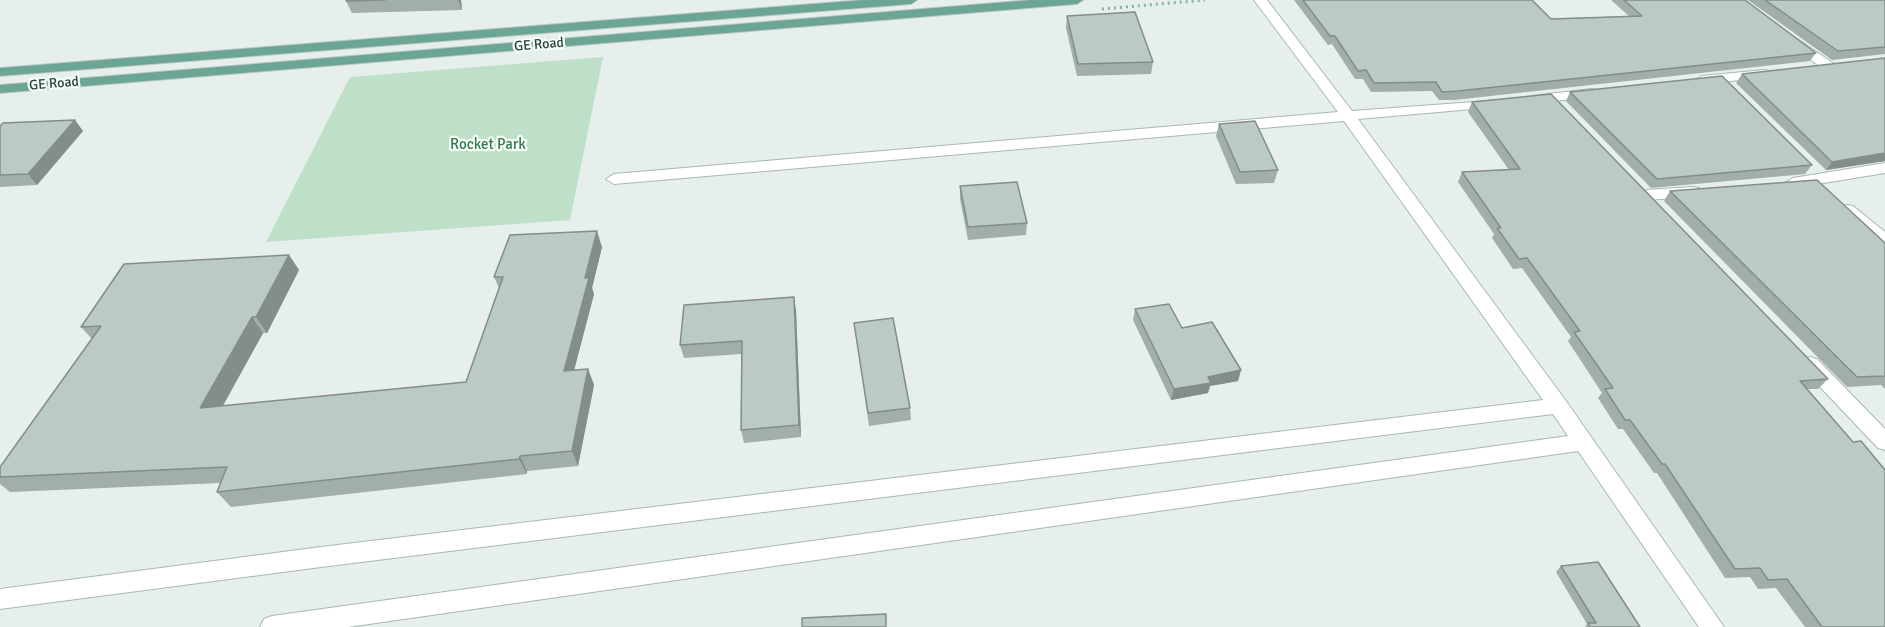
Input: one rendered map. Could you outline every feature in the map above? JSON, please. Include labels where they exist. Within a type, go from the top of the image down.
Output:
[{"type":"main road","name":"GE Road","points":[[0,72],[911,0]]},
{"type":"main road","name":"GE Road","points":[[0,89],[1077,0]]},
{"type":"street","points":[[1260,0],[1351,118],[1559,406],[1712,627]]},
{"type":"street","points":[[1784,34],[1836,67],[1809,70]]},
{"type":"street","points":[[460,51],[464,35]]},
{"type":"street","points":[[1686,82],[1775,73]]},
{"type":"street","points":[[1720,78],[1736,94]]},
{"type":"street","points":[[614,179],[1351,118],[1608,91]]},
{"type":"street","points":[[1552,98],[1568,114]]},
{"type":"street","points":[[1804,163],[1817,180],[1885,241]]},
{"type":"street","points":[[1778,184],[1817,180],[1885,168]]},
{"type":"street","points":[[1632,179],[1664,213]]},
{"type":"street","points":[[1647,195],[1707,190]]},
{"type":"street","points":[[1795,348],[1885,442]]},
{"type":"street","points":[[0,599],[321,557],[1559,406]]},
{"type":"street","points":[[272,627],[1583,442]]},
{"type":"green space","name":"Rocket Park","points":[[603,57],[570,220],[266,242],[350,77]]},
{"type":"building","points":[[1303,0],[1532,0],[1551,19],[1642,16],[1624,0],[1745,0],[1816,53],[1442,92],[1436,82],[1374,83],[1366,70],[1358,71],[1335,36],[1330,36]]},
{"type":"building","points":[[1765,0],[1885,0],[1885,47],[1838,51]]},
{"type":"building","points":[[1135,12],[1153,62],[1078,64],[1067,16]]},
{"type":"building","points":[[1885,58],[1885,153],[1832,162],[1742,74]]},
{"type":"building","points":[[1722,76],[1812,165],[1657,179],[1570,92]]},
{"type":"building","points":[[1551,94],[1828,379],[1800,381],[1853,442],[1861,441],[1885,470],[1885,627],[1822,627],[1787,579],[1768,580],[1760,568],[1735,569],[1665,464],[1662,464],[1630,420],[1625,420],[1605,389],[1613,388],[1574,332],[1580,331],[1527,258],[1519,259],[1497,228],[1501,228],[1462,172],[1520,169],[1472,102]]},
{"type":"building","points":[[75,120],[28,174],[0,175],[0,126],[3,123]]},
{"type":"building","points":[[1255,121],[1278,170],[1240,172],[1219,124]]},
{"type":"building","points":[[1817,180],[1885,243],[1885,376],[1857,377],[1670,191]]},
{"type":"building","points":[[1017,182],[1027,223],[968,227],[960,186]]},
{"type":"building","points":[[597,231],[585,278],[589,278],[564,371],[588,369],[572,451],[520,456],[519,459],[217,492],[227,467],[0,477],[0,467],[101,326],[81,327],[124,264],[289,255],[256,317],[252,317],[200,408],[466,382],[503,277],[494,277],[510,235]]},
{"type":"building","points":[[794,297],[799,425],[741,430],[742,341],[680,345],[684,305]]},
{"type":"building","points":[[1169,304],[1182,328],[1212,322],[1241,370],[1208,377],[1211,383],[1174,389],[1135,309]]},
{"type":"building","points":[[893,318],[910,408],[868,413],[854,323]]},
{"type":"building","points":[[1598,562],[1640,627],[1590,627],[1588,623],[1596,623],[1561,566]]},
{"type":"building","points":[[886,614],[886,627],[802,627],[802,618]]}]
